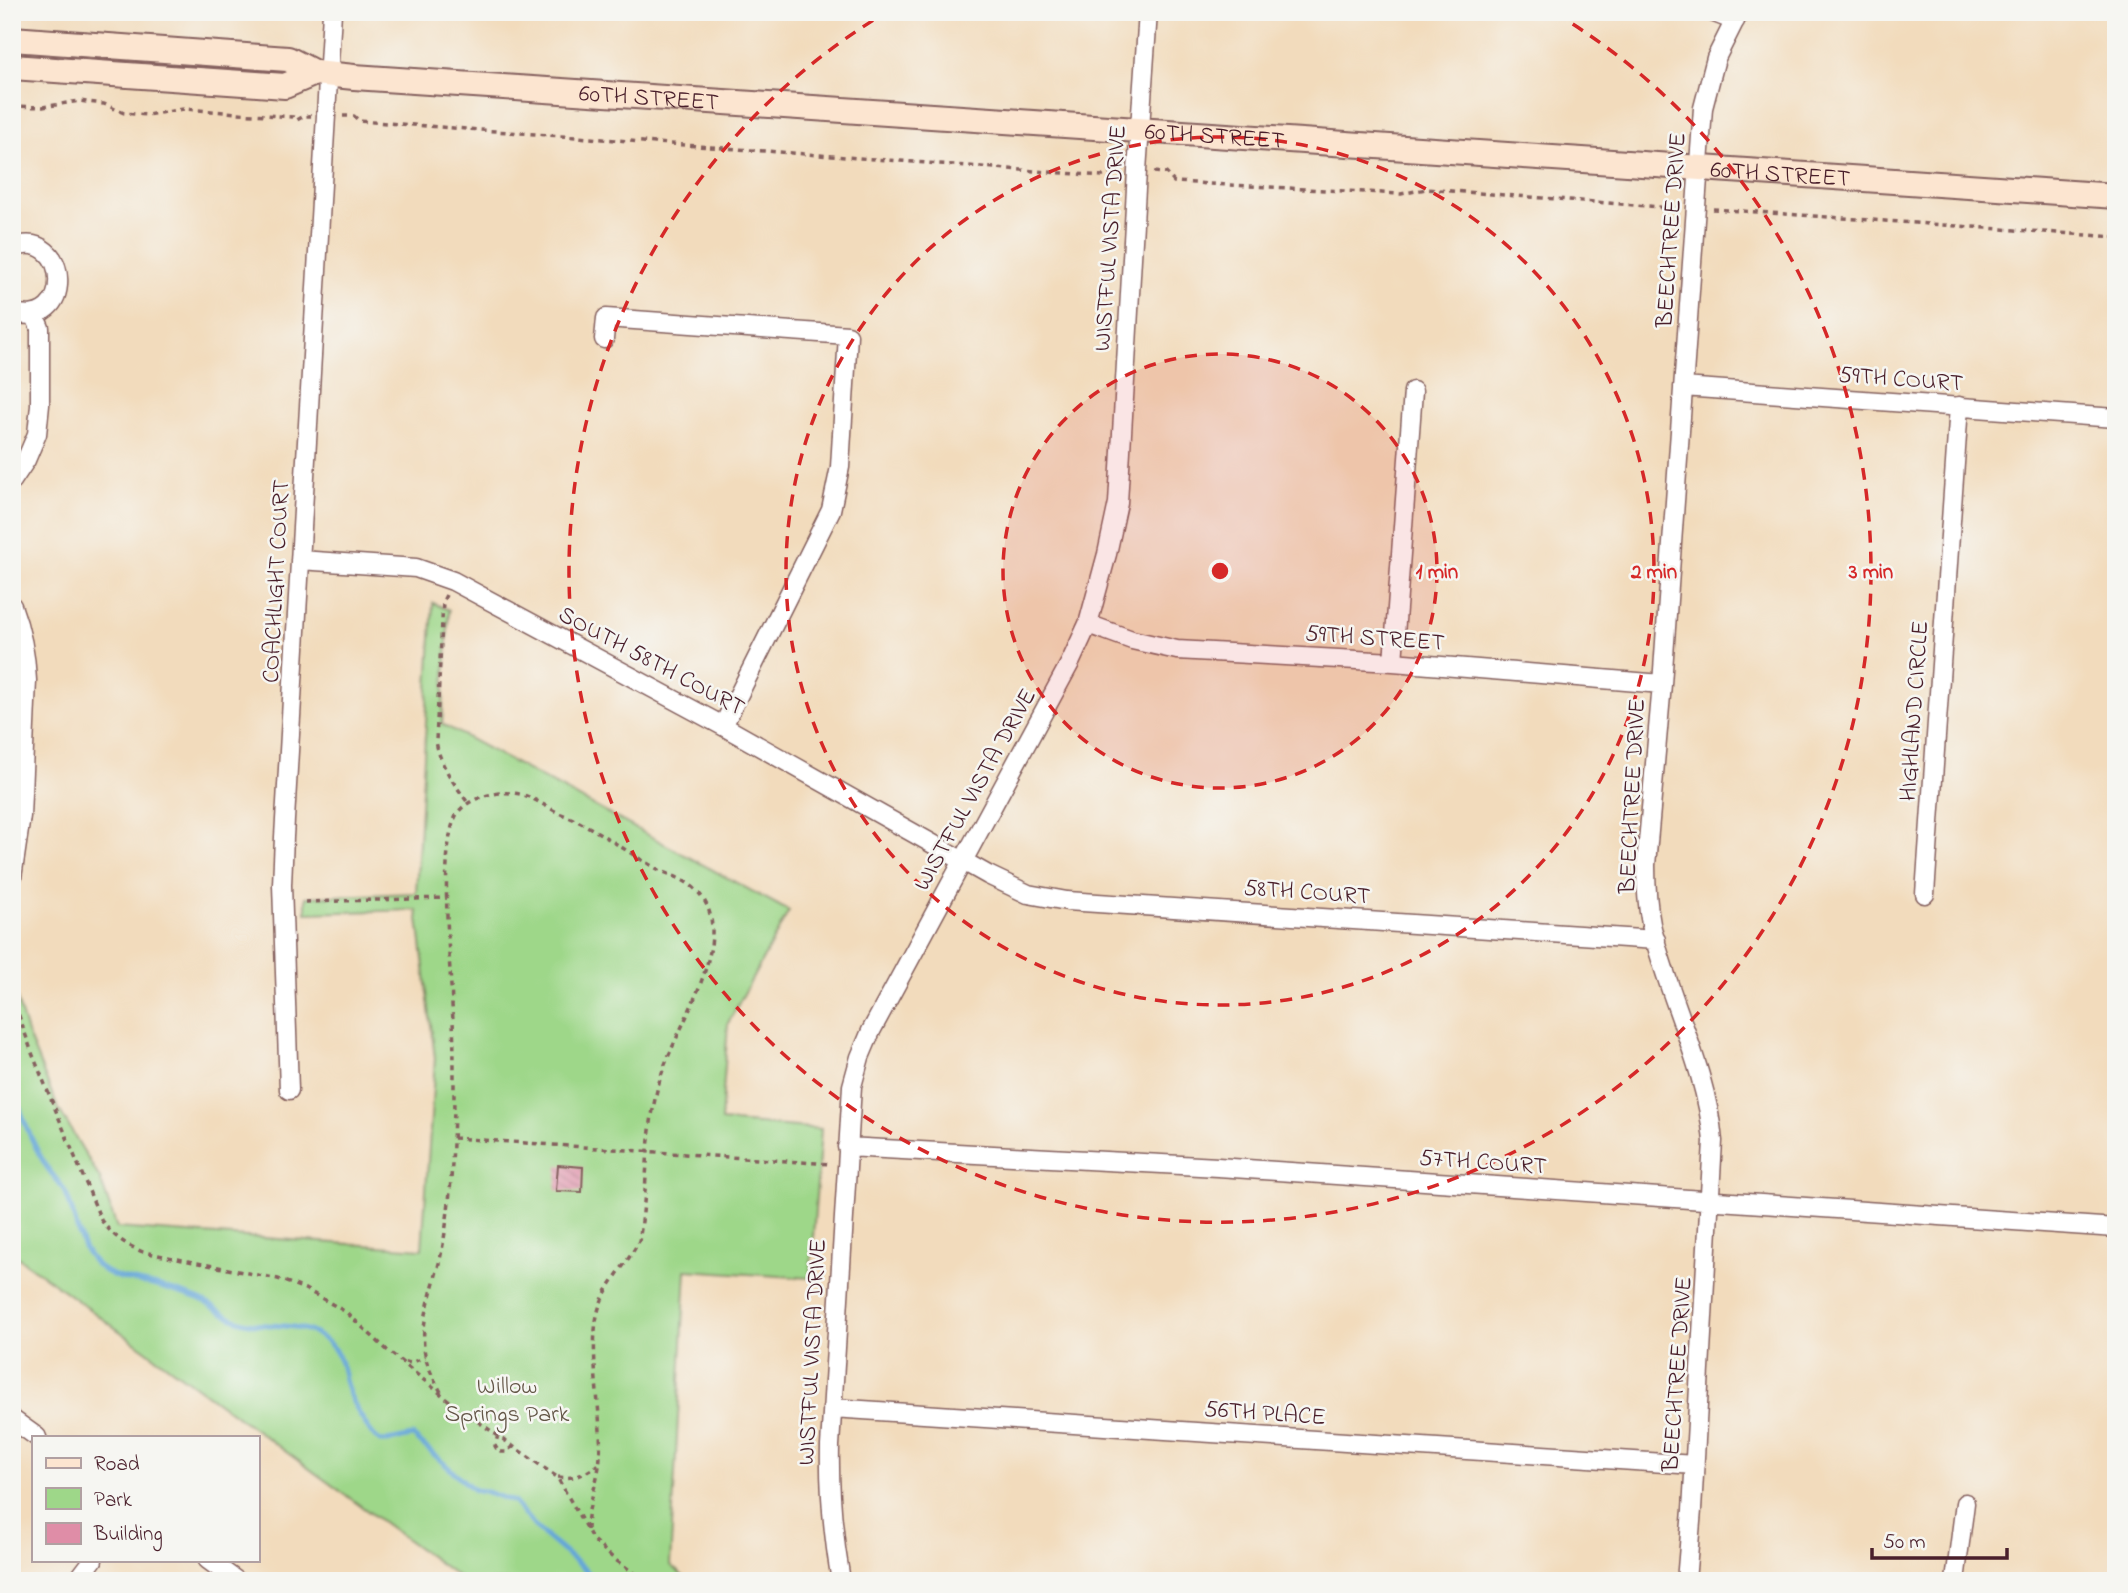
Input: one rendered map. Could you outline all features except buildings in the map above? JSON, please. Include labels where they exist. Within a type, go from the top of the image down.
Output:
[{"type":"street","name":"COACHLIGHT COURT","points":[[289,1090],[282,885],[322,74],[332,12]]},
{"type":"street","name":"WISTFUL VISTA DRIVE","points":[[841,1581],[833,1538],[829,1490],[852,1086],[871,1031],[1047,707],[1088,624],[1118,503],[1148,12]]},
{"type":"street","points":[[1712,12],[1737,17]]},
{"type":"street","name":"BEECHTREE DRIVE","points":[[1686,1581],[1713,1141],[1710,1111],[1656,940],[1647,895],[1646,865],[1662,684],[1703,108],[1716,58],[1737,17]]},
{"type":"street","name":"60TH STREET","points":[[12,39],[288,59],[322,74],[2116,196]]},
{"type":"street","name":"60TH STREET","points":[[12,67],[285,86],[322,74]]},
{"type":"street","points":[[12,248],[27,245],[49,254],[57,264],[60,281],[51,303],[34,314],[12,312]]},
{"type":"street","points":[[12,481],[26,460],[37,434],[40,405],[40,328],[34,314]]},
{"type":"street","points":[[604,338],[606,318],[848,335],[840,467],[831,510],[723,726]]},
{"type":"street","name":"59TH COURT","points":[[1684,387],[2116,418]]},
{"type":"street","points":[[1393,662],[1413,391]]},
{"type":"street","name":"HIGHLAND CIRCLE","points":[[1925,894],[1959,406]]},
{"type":"street","name":"SOUTH 58TH COURT","points":[[300,560],[416,568],[453,581],[723,726],[962,860]]},
{"type":"street","points":[[12,606],[19,623],[26,659],[27,702],[21,816],[12,878]]},
{"type":"street","name":"59TH STREET","points":[[1088,624],[1157,647],[1393,662],[1662,684]]},
{"type":"street","name":"58TH COURT","points":[[962,860],[1028,894],[1054,900],[1656,940]]},
{"type":"street","name":"57TH COURT","points":[[847,1156],[1218,1167],[2116,1228]]},
{"type":"street","name":"56TH PLACE","points":[[832,1408],[1695,1465]]},
{"type":"street","points":[[12,1419],[36,1436]]},
{"type":"street","points":[[1955,1581],[1965,1503]]},
{"type":"street","points":[[78,1581],[92,1562]]},
{"type":"street","points":[[211,1562],[237,1581]]},
{"type":"path","points":[[12,106],[43,107],[79,101],[104,104],[124,113],[148,115],[184,109],[293,117],[297,120],[304,116]]},
{"type":"path","points":[[354,116],[359,121],[1103,176],[1117,171]]},
{"type":"path","points":[[1166,173],[1174,182],[1401,194],[1426,189],[1663,209],[1668,206]]},
{"type":"path","points":[[1726,210],[2116,237]]},
{"type":"path","points":[[453,581],[443,601],[436,741],[446,772],[468,803]]},
{"type":"path","points":[[441,1392],[425,1357],[425,1323],[445,1234],[453,1138],[454,1068],[447,898],[447,870],[453,825],[456,816],[468,803],[498,794],[529,797],[692,886],[709,908],[713,931],[709,960],[661,1074],[655,1099],[647,1151],[643,1220],[639,1241],[631,1258],[605,1294],[596,1320],[600,1462],[587,1513],[587,1530]]},
{"type":"path","points":[[305,902],[447,898]]},
{"type":"path","points":[[12,996],[32,1053],[101,1220],[113,1235],[143,1252],[278,1279],[305,1289],[346,1312],[387,1350],[457,1407],[557,1477],[593,1540],[614,1559],[645,1580]]},
{"type":"path","points":[[453,1138],[697,1155],[847,1156]]},
{"type":"path","points":[[404,1362],[411,1363],[425,1357]]},
{"type":"path","points":[[498,1435],[495,1446],[499,1452],[506,1452],[513,1446]]},
{"type":"path","points":[[557,1477],[583,1475],[600,1462]]},
{"type":"green space","name":"Willow Springs Park","points":[[433,603],[449,610],[442,724],[789,911],[728,1023],[721,1121],[821,1129],[810,1278],[686,1270],[670,1565],[689,1581],[464,1581],[12,1253],[12,983],[27,1033],[57,1106],[100,1179],[117,1228],[422,1249],[435,1058],[417,910],[306,913],[306,897],[416,893]]},
{"type":"waterway","points":[[12,1066],[12,1073]]},
{"type":"waterway","points":[[12,1086],[35,1145],[47,1168],[64,1190],[84,1247],[96,1265],[117,1277],[198,1299],[235,1319],[256,1324],[301,1328],[322,1338],[338,1356],[351,1398],[372,1434],[381,1441],[413,1436],[474,1490],[514,1502],[536,1528],[598,1581]]}]
